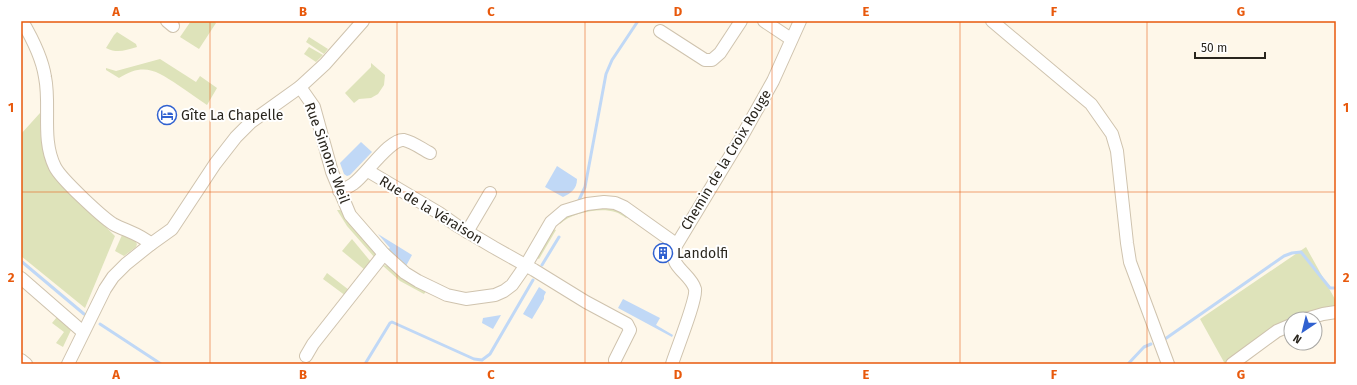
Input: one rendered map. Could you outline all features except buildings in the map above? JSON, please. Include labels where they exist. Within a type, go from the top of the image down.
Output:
[{"type":"street","points":[[22,21],[40,59],[46,77],[49,152],[55,167],[65,180],[113,224],[145,238],[151,244]]},
{"type":"street","points":[[68,364],[105,289],[113,277],[126,264],[172,228],[215,164],[236,137],[251,122],[300,87],[325,64],[363,21]]},
{"type":"street","points":[[660,30],[705,60],[712,60],[720,53],[741,21]]},
{"type":"street","points":[[764,21],[791,39]]},
{"type":"street","name":"Chemin de la Croix Rouge","points":[[672,364],[692,308],[695,291],[692,283],[676,265],[672,254],[676,244],[741,138],[773,81],[800,21]]},
{"type":"street","points":[[992,21],[1091,104],[1112,134],[1117,151],[1130,262],[1168,364]]},
{"type":"street","name":"Rue Simone Weil","points":[[300,87],[314,107],[332,172],[350,215],[384,254],[405,272],[418,281],[447,296],[466,299],[495,295],[504,291],[512,285],[526,265],[554,218],[564,211],[587,204],[604,202],[615,203],[624,207],[676,244]]},
{"type":"street","points":[[368,171],[383,153],[398,141],[404,140],[430,153]]},
{"type":"street","name":"Rue de la Véraison","points":[[339,191],[353,185],[368,171],[439,213],[467,232],[526,265],[586,302],[627,324],[630,330],[615,360]]},
{"type":"street","points":[[467,232],[490,193]]},
{"type":"street","points":[[306,356],[317,339],[384,254]]},
{"type":"street","points":[[21,278],[84,332]]},
{"type":"street","points":[[1323,314],[1336,312]]},
{"type":"street","points":[[1232,364],[1277,331],[1283,328]]},
{"type":"street","points":[[21,360],[26,364]]},
{"type":"green space","points":[[191,21],[214,21],[216,23],[199,49],[180,37]]},
{"type":"green space","points":[[117,32],[136,44],[137,47],[118,51],[106,48]]},
{"type":"green space","points":[[309,37],[328,49],[324,54],[306,42]]},
{"type":"green space","points":[[309,47],[323,55],[316,62],[304,54]]},
{"type":"green space","points":[[160,59],[196,82],[200,76],[217,88],[207,105],[157,72],[143,69],[136,70],[119,78],[106,70],[106,68],[116,71]]},
{"type":"green space","points":[[371,63],[385,75],[384,85],[378,94],[371,98],[359,99],[354,103],[345,93],[371,67]]},
{"type":"green space","points":[[40,113],[41,140],[48,167],[64,187],[115,236],[85,308],[21,256],[21,134]]},
{"type":"green space","points":[[608,207],[629,215],[626,218],[615,212],[602,210],[578,214],[560,224],[556,221],[568,213]]},
{"type":"green space","points":[[337,210],[344,213],[375,253],[375,258],[347,226]]},
{"type":"green space","points":[[551,228],[556,230],[539,259],[535,257]]},
{"type":"green space","points":[[122,235],[135,241],[137,244],[136,247],[124,256],[115,251]]},
{"type":"green space","points":[[352,239],[371,262],[365,270],[342,251]]},
{"type":"green space","points":[[1306,247],[1336,301],[1336,307],[1321,311],[1283,311],[1283,325],[1226,364],[1200,319]]},
{"type":"green space","points":[[382,265],[390,266],[427,290],[424,294],[400,281]]},
{"type":"green space","points":[[327,273],[349,290],[346,296],[323,279]]},
{"type":"green space","points":[[57,317],[71,330],[63,347],[56,343],[64,332],[52,323]]},
{"type":"water","points":[[361,142],[372,152],[350,175],[347,176],[344,174],[340,163]]},
{"type":"water","points":[[557,166],[577,179],[573,190],[563,197],[545,187]]},
{"type":"water","points":[[378,234],[412,255],[406,266],[387,250],[390,248]]},
{"type":"water","points":[[539,287],[546,292],[544,299],[532,319],[523,314]]},
{"type":"water","points":[[623,299],[660,318],[656,325],[673,335],[672,337],[618,308]]},
{"type":"water","points":[[501,315],[493,329],[482,323],[483,318]]},
{"type":"waterway","points":[[579,200],[585,187],[606,74],[612,60],[638,21]]},
{"type":"waterway","points":[[542,265],[559,237]]},
{"type":"waterway","points":[[1165,339],[1284,256],[1292,253],[1301,252],[1330,288],[1334,288]]},
{"type":"waterway","points":[[21,261],[84,314]]},
{"type":"waterway","points":[[365,364],[392,322],[474,359],[482,360],[490,354],[533,280]]},
{"type":"waterway","points":[[100,324],[161,364]]},
{"type":"waterway","points":[[1128,364],[1144,347],[1151,344]]},
{"type":"place","name":"Gîte La Chapelle","points":[[167,115]]},
{"type":"place","name":"Landolfi","points":[[663,253]]}]
